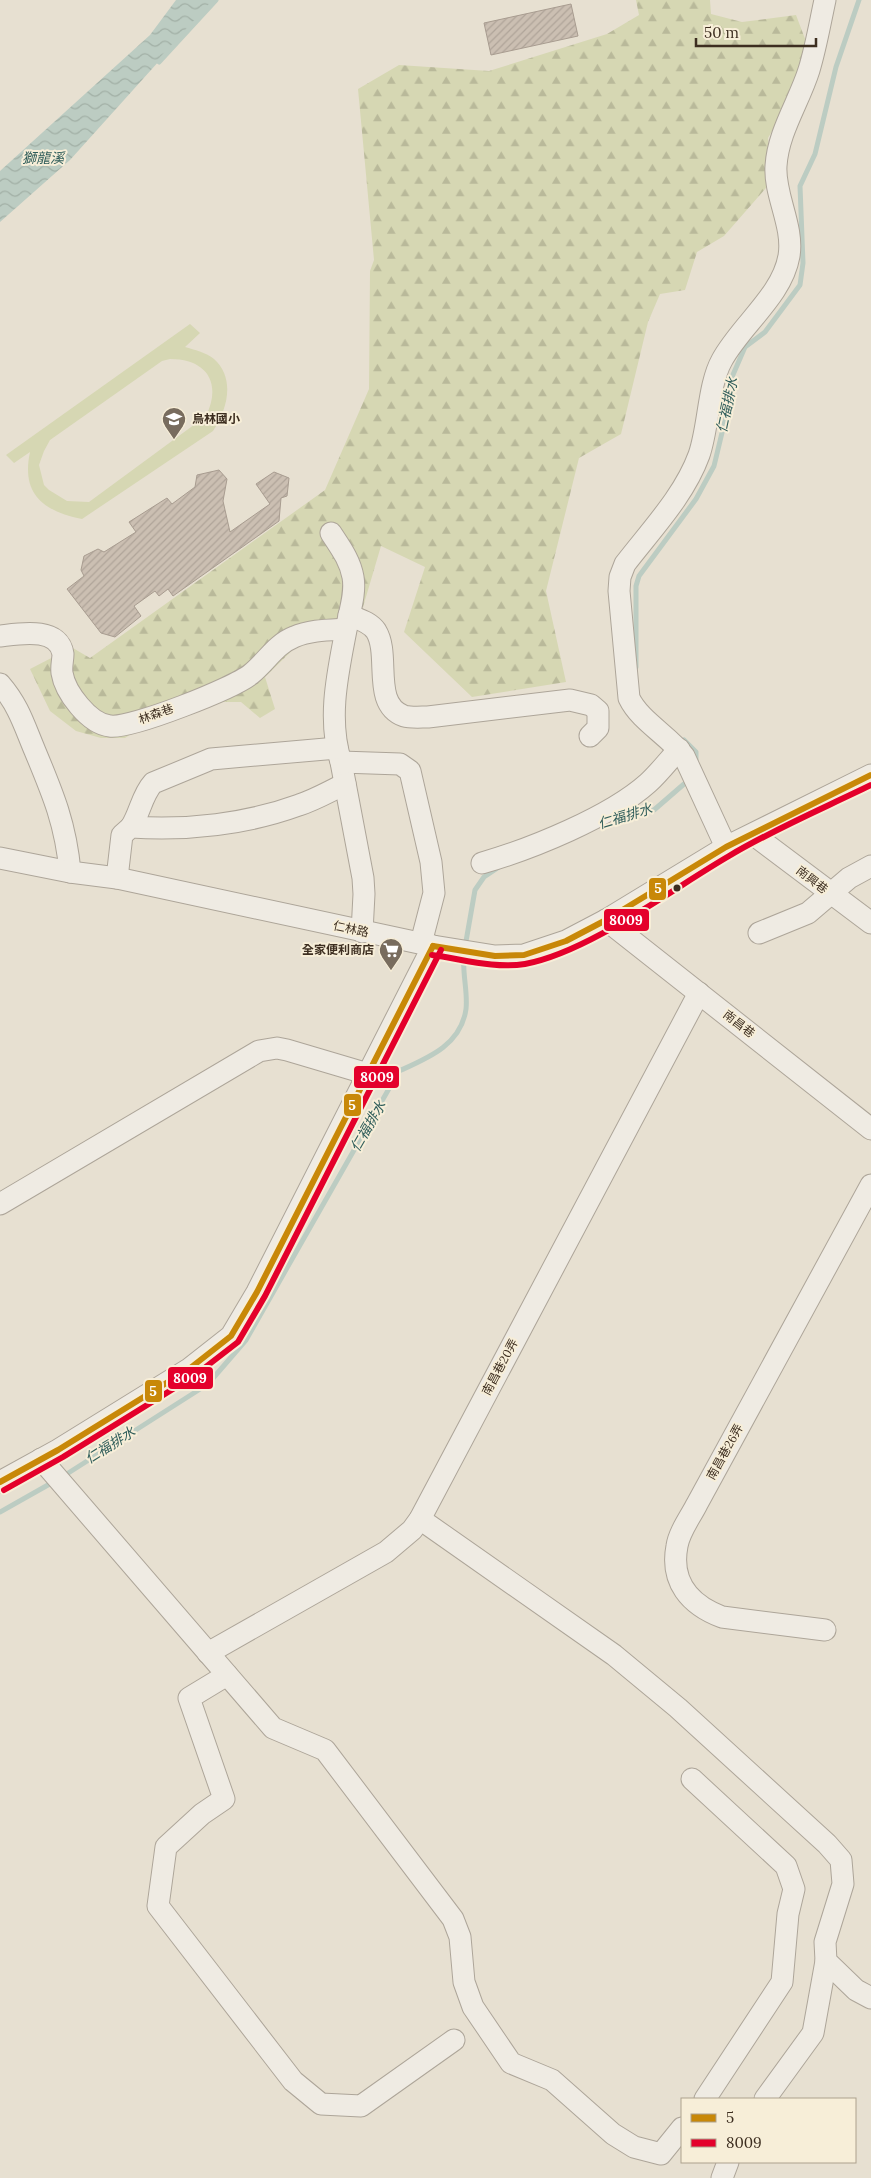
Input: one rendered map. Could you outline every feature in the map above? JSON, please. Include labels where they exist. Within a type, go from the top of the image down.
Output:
[{"type":"street","points":[[726,848],[684,756],[679,749],[634,708],[629,698],[619,591],[620,577],[625,564],[688,479],[699,454],[720,362],[731,344],[774,289],[784,271],[789,254],[786,224],[776,169],[778,150],[809,71],[825,0]]},
{"type":"street","points":[[331,533],[348,560],[353,578],[348,622],[334,691],[339,755],[363,878],[362,932]]},
{"type":"street","points":[[348,622],[370,624],[376,632],[381,649],[387,700],[392,708],[405,716],[428,717],[570,700],[591,705],[598,711],[598,728],[590,736]]},
{"type":"street","name":"林森巷","points":[[0,636],[34,633],[48,636],[57,642],[63,653],[62,674],[66,686],[85,711],[99,723],[111,727],[132,723],[226,689],[251,674],[278,647],[293,637],[348,622]]},
{"type":"street","points":[[0,684],[15,701],[60,812],[67,841],[70,872]]},
{"type":"street","points":[[482,863],[549,840],[605,812],[647,784],[679,749]]},
{"type":"street","points":[[0,1482],[53,1472],[231,1336],[257,1292],[435,946],[434,893],[431,862],[410,771],[400,764],[339,755],[211,759],[202,762],[154,783],[148,789],[138,815],[131,827],[122,835],[117,878]]},
{"type":"street","name":"仁林路","points":[[0,858],[70,872],[117,878],[362,932],[435,946],[495,956],[524,955],[566,941],[606,920],[726,848],[871,775]]},
{"type":"street","points":[[131,827],[169,830],[238,821],[300,805],[345,784]]},
{"type":"street","name":"南興巷","points":[[754,835],[871,924]]},
{"type":"street","points":[[759,933],[808,914],[849,878],[871,866]]},
{"type":"street","name":"南昌巷","points":[[606,920],[871,1128]]},
{"type":"street","name":"南昌巷20弄","points":[[208,1653],[386,1552],[412,1530],[420,1519],[699,993]]},
{"type":"street","points":[[0,1204],[260,1050],[277,1048],[287,1050],[368,1074]]},
{"type":"street","name":"南昌巷26弄","points":[[825,1630],[722,1617],[707,1611],[689,1598],[680,1581],[676,1563],[677,1544],[871,1186]]},
{"type":"street","points":[[53,1472],[273,1728],[325,1750],[453,1919],[460,1937],[464,1982],[473,2007],[511,2063],[552,2080],[613,2134],[634,2147],[661,2154],[681,2129]]},
{"type":"street","points":[[420,1519],[614,1655],[678,1708],[827,1844],[841,1860],[843,1884],[825,1942],[826,1961],[813,2033],[766,2098]]},
{"type":"street","points":[[227,1675],[189,1698],[224,1799],[202,1814],[166,1847],[158,1906],[293,2081],[322,2104],[361,2106],[454,2040]]},
{"type":"street","points":[[692,1779],[786,1866],[794,1889],[788,1914],[782,1982],[706,2098]]},
{"type":"street","points":[[826,1961],[856,1990],[871,1998]]},
{"type":"street","points":[[722,2178],[728,2163]]},
{"type":"green space","points":[[636,0],[710,0],[711,14],[742,22],[796,15],[807,44],[795,92],[768,138],[772,181],[724,236],[697,252],[685,290],[660,294],[648,322],[621,434],[579,458],[546,591],[566,682],[472,697],[404,632],[425,567],[381,546],[363,607],[311,632],[265,677],[275,709],[260,718],[241,702],[194,702],[137,730],[125,738],[101,738],[76,731],[50,711],[30,669],[61,653],[66,644],[90,658],[325,490],[369,389],[370,271],[374,260],[358,89],[399,65],[489,71],[607,34],[639,15]]},
{"type":"green space","points":[[190,324],[200,333],[185,347],[204,353],[214,359],[221,367],[225,376],[227,395],[222,414],[213,431],[82,519],[56,511],[38,498],[32,490],[29,479],[30,452],[14,463],[6,455]],"holes":[[[170,359],[183,360],[202,368],[208,375],[212,393],[211,404],[206,416],[89,502],[67,501],[44,485],[39,465],[50,440],[162,361]]]},
{"type":"water","name":"獅龍溪","points":[[176,0],[214,0],[70,160],[0,222],[0,171],[150,35]]},
{"type":"building","points":[[571,4],[578,36],[491,55],[484,23]]},
{"type":"building","points":[[219,470],[227,479],[223,501],[230,532],[270,504],[256,484],[274,472],[289,478],[287,496],[281,498],[279,521],[173,596],[168,589],[159,596],[155,591],[134,606],[141,616],[115,637],[101,633],[67,589],[84,576],[81,570],[84,556],[98,549],[104,552],[136,532],[129,522],[167,498],[172,504],[195,487],[197,475]]},
{"type":"waterway","name":"獅龍溪","points":[[159,62],[216,0]]},
{"type":"waterway","name":"仁福排水","points":[[636,667],[636,586],[639,576],[696,499],[714,466],[727,412],[732,377],[745,347],[765,332],[800,285],[803,263],[800,186],[815,154],[836,67],[859,0]]},
{"type":"waterway","name":"仁福排水","points":[[684,740],[696,752],[696,762]]},
{"type":"waterway","name":"仁福排水","points":[[613,819],[654,810],[684,784]]},
{"type":"waterway","name":"仁福排水","points":[[465,947],[475,890],[484,877],[499,867]]},
{"type":"waterway","name":"仁福排水","points":[[62,1477],[208,1384],[246,1340],[399,1071],[442,1049],[458,1032],[466,1009],[464,955]]},
{"type":"waterway","name":"仁福排水","points":[[0,1512],[55,1481]]},
{"type":"transit line","name":"5","points":[[433,946],[495,956],[524,955],[566,941],[606,920],[726,847],[871,775]]},
{"type":"transit line","name":"8009","points":[[432,955],[478,963],[514,965],[550,957],[576,947],[630,918],[729,856],[799,819],[871,785]]},
{"type":"transit line","name":"5","points":[[0,1482],[58,1450],[189,1369],[231,1336],[257,1292],[433,946]]},
{"type":"transit line","name":"8009","points":[[4,1490],[63,1457],[194,1376],[238,1342],[265,1296],[441,950]]},
{"type":"place","name":"烏林國小","points":[[174,440]]},
{"type":"place","name":"全家便利商店","points":[[391,971]]}]
